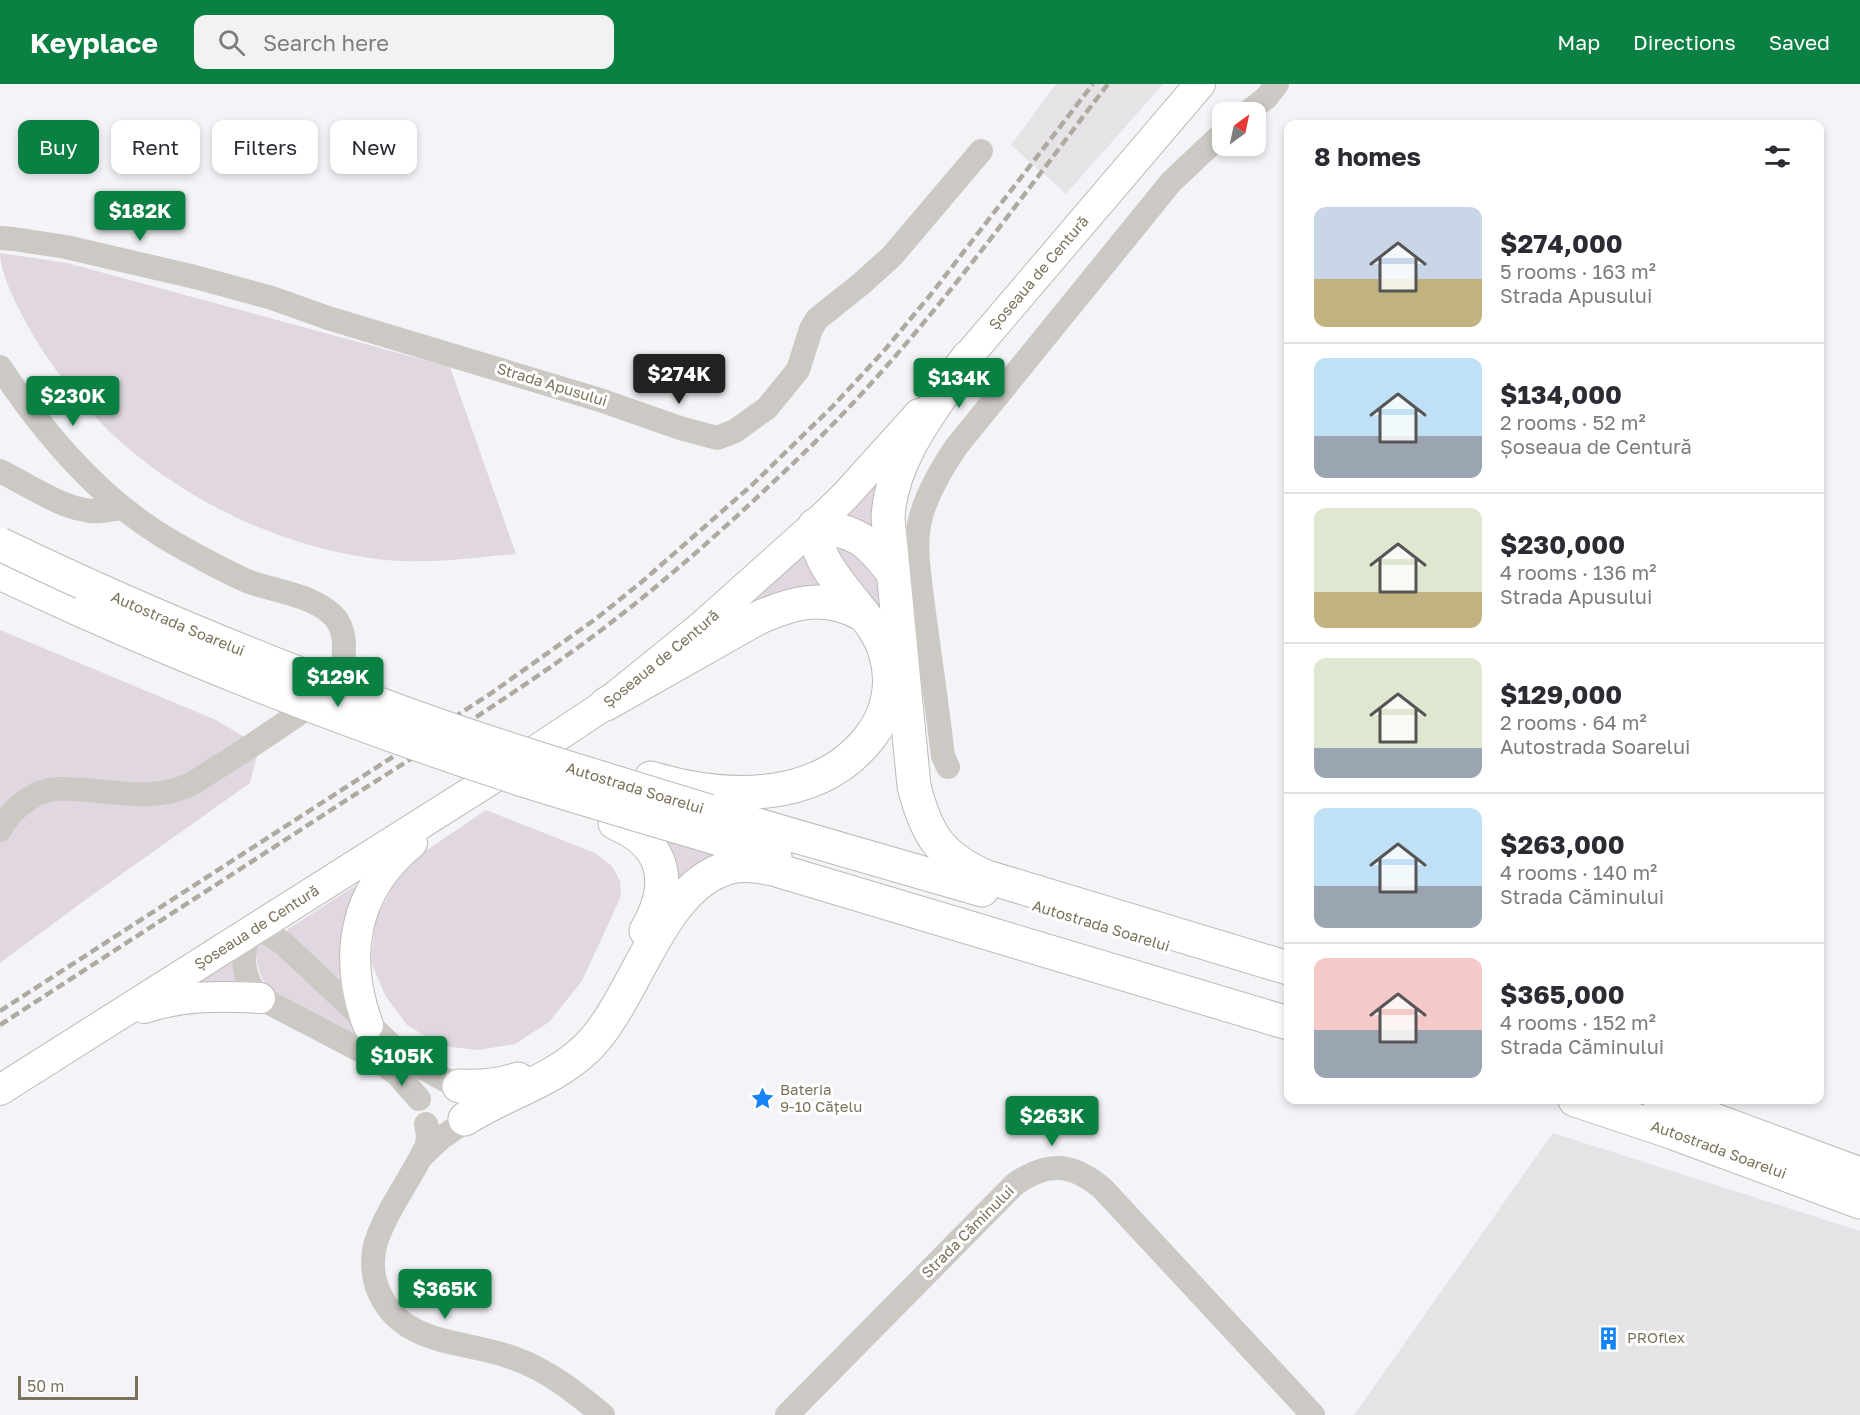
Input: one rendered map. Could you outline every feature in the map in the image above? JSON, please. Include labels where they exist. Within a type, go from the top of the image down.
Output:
[{"type":"highway","points":[[893,573],[888,518],[889,498],[896,475],[905,454],[968,357]]},
{"type":"highway","points":[[0,531],[152,599],[350,678],[484,725],[685,788],[710,812],[759,792],[806,783],[833,771],[859,750],[873,734],[887,706],[889,669],[883,644],[878,633],[826,564],[821,555],[815,525],[844,531],[858,537],[880,555],[893,573],[911,620],[904,674],[914,786],[927,827],[947,855],[987,878],[1284,967]]},
{"type":"highway","name":"Autostrada Soarelui","points":[[0,544],[97,590],[300,674],[408,714],[710,812],[1284,1008]]},
{"type":"highway","name":"Autostrada Soarelui","points":[[0,573],[142,638],[273,691],[404,740],[516,777],[710,812],[1284,980]]},
{"type":"highway","points":[[606,704],[777,609],[819,601],[842,605],[863,615]]},
{"type":"highway","points":[[85,612],[133,646],[184,669],[265,702],[370,740],[615,823],[633,831],[652,848],[662,878],[659,904],[653,919],[598,1016],[583,1035],[568,1050],[539,1069],[510,1082],[478,1087],[452,1083]]},
{"type":"highway","points":[[460,1124],[490,1104],[547,1078],[587,1048],[607,1024],[673,911],[694,887],[708,876],[734,866],[773,869],[1284,1022]]},
{"type":"highway","name":"Autostrada Soarelui","points":[[1587,1104],[1671,1132],[1860,1202]]},
{"type":"highway","name":"Autostrada Soarelui","points":[[1671,1104],[1860,1174]]},
{"type":"main road","name":"Șoseaua de Centură","points":[[0,1090],[606,704],[693,634],[815,525],[874,464],[1200,84]]},
{"type":"main road","points":[[368,1025],[360,1002],[355,963],[356,934],[364,908],[375,884],[392,861],[465,795]]},
{"type":"main road","points":[[113,1018],[185,998],[213,996],[261,998]]},
{"type":"street","points":[[1261,102],[1277,84]]},
{"type":"street","points":[[948,767],[911,620],[919,569],[917,537],[921,516],[939,473],[976,421],[1171,182],[1212,143]]},
{"type":"street","name":"Strada Apusului","points":[[0,238],[66,247],[272,297],[328,318],[600,399],[680,428],[717,438],[735,431],[767,408],[798,370],[811,329],[817,319],[892,256],[981,151]]},
{"type":"street","points":[[0,367],[48,430],[88,476],[122,508],[173,542],[246,580],[327,609],[338,622],[344,636],[344,659],[326,690],[307,708],[259,742],[187,786],[162,793],[138,795],[55,789],[28,799],[15,808],[0,830]]},
{"type":"street","points":[[0,471],[60,501],[84,510],[103,511],[122,508]]},
{"type":"street","points":[[419,1099],[397,1074],[375,1058],[261,998],[251,986],[244,968],[244,953],[250,930],[266,932],[284,944],[405,1059],[452,1083],[468,1098],[469,1105],[460,1124],[422,1156]]},
{"type":"street","points":[[452,1083],[432,1083],[419,1099],[419,1108],[428,1135],[427,1145],[376,1242],[373,1266],[375,1282],[387,1306],[408,1326],[428,1336],[532,1365],[553,1377],[603,1415]]},
{"type":"street","points":[[426,1124],[441,1131],[460,1124]]},
{"type":"street","name":"Strada Căminului","points":[[787,1415],[1016,1184],[1036,1171],[1059,1167],[1082,1174],[1107,1193],[1313,1415]]},
{"type":"shaded area","points":[[1056,84],[1163,84],[1066,194],[1011,145]]},
{"type":"shaded area","points":[[0,253],[67,263],[450,367],[516,554],[464,559],[393,561],[340,553],[269,531],[202,500],[141,459],[106,428],[72,390],[51,363],[22,316],[7,281]]},
{"type":"shaded area","points":[[878,474],[879,540],[839,523]]},
{"type":"shaded area","points":[[836,535],[876,572],[885,600],[878,615],[826,540]]},
{"type":"shaded area","points":[[804,555],[834,585],[727,619]]},
{"type":"shaded area","points":[[0,630],[216,720],[243,736],[257,756],[250,783],[0,963]]},
{"type":"shaded area","points":[[486,810],[595,853],[612,866],[620,881],[621,896],[582,981],[549,1022],[515,1044],[478,1050],[443,1046],[408,1026],[386,997],[371,962],[375,921],[394,884],[421,854]]},
{"type":"shaded area","points":[[658,839],[711,854],[714,856],[682,890]]},
{"type":"shaded area","points":[[375,873],[347,994],[285,935],[288,929]]},
{"type":"shaded area","points":[[265,939],[376,1046],[272,992],[261,976],[257,959],[256,946]]},
{"type":"shaded area","points":[[228,958],[235,961],[240,983],[186,991]]},
{"type":"shaded area","points":[[1553,1133],[1860,1231],[1860,1415],[1354,1415]]},
{"type":"railway","points":[[0,1011],[490,694],[597,618],[644,580],[752,485],[833,406],[883,352],[932,293],[1093,84]]},
{"type":"railway","points":[[0,1025],[502,700],[571,653],[683,563],[735,518],[809,448],[890,362],[965,271],[1108,84]]},
{"type":"place","name":"Bateria 9-10 Cățelu","points":[[762,1099]]},
{"type":"place","name":"PROflex","points":[[1609,1338]]}]
